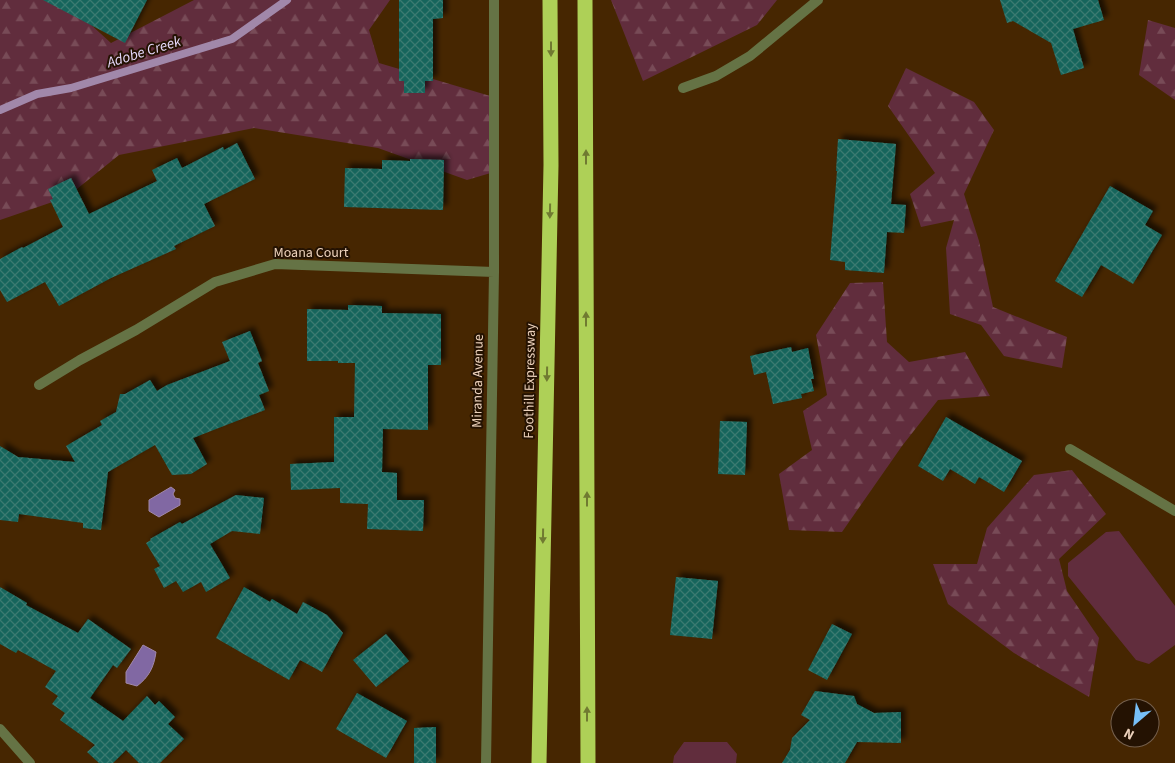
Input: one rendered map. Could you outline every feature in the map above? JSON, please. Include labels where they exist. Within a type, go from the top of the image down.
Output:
[{"type":"highway","name":"Foothill Expressway","points":[[539,763],[551,175],[550,0]]},
{"type":"highway","points":[[585,0],[588,763]]},
{"type":"street","name":"Miranda Avenue","points":[[486,763],[494,272],[494,0]]},
{"type":"street","points":[[684,88],[716,76],[750,56],[818,0]]},
{"type":"street","name":"Moana Court","points":[[40,385],[215,282],[275,264],[494,272]]},
{"type":"street","points":[[1070,449],[1175,511]]},
{"type":"street","points":[[0,729],[30,763]]},
{"type":"green space","points":[[0,0],[69,0],[67,3],[111,43],[194,0],[390,0],[369,30],[379,63],[497,98],[494,172],[467,180],[378,148],[254,128],[119,155],[67,197],[0,220]]},
{"type":"green space","points":[[611,0],[777,0],[757,25],[643,81]]},
{"type":"green space","points":[[1148,20],[1175,28],[1175,100],[1139,75]]},
{"type":"green space","points":[[906,68],[974,102],[994,130],[964,194],[979,241],[993,307],[1067,337],[1062,368],[1004,356],[981,325],[950,314],[946,248],[954,220],[921,227],[910,194],[935,173],[888,106]]},
{"type":"green space","points":[[883,282],[887,342],[909,362],[965,352],[990,396],[938,400],[902,446],[842,532],[789,530],[779,474],[812,450],[803,411],[827,395],[816,335],[850,283]]},
{"type":"green space","points":[[1072,470],[1106,514],[1059,559],[1067,591],[1099,638],[1089,697],[1014,653],[948,604],[933,564],[977,564],[987,528],[1034,475]]},
{"type":"green space","points":[[1119,531],[1175,606],[1175,645],[1149,664],[1136,660],[1068,576],[1068,563],[1106,532]]},
{"type":"green space","points":[[684,742],[727,742],[737,754],[736,763],[673,763],[674,756]]},
{"type":"shaded area","points":[[171,487],[175,490],[173,494],[175,498],[180,499],[180,505],[159,517],[149,511],[149,500]]},
{"type":"shaded area","points":[[143,645],[156,652],[152,667],[145,679],[137,686],[126,683],[126,672]]},
{"type":"building","points":[[43,0],[147,0],[125,43]]},
{"type":"building","points":[[399,0],[443,0],[443,18],[433,19],[433,81],[425,81],[425,93],[404,93],[404,81],[399,81]]},
{"type":"building","points":[[1000,0],[1098,0],[1104,20],[1073,29],[1084,68],[1061,75],[1051,43],[1013,21],[1007,23]]},
{"type":"building","points":[[838,139],[896,144],[891,204],[906,205],[904,233],[887,232],[884,273],[845,270],[845,262],[830,260]]},
{"type":"building","points":[[237,143],[255,179],[204,204],[215,226],[174,246],[176,249],[111,278],[59,306],[45,282],[7,302],[0,290],[0,259],[63,227],[50,200],[53,199],[48,189],[71,178],[89,214],[157,181],[152,170],[177,158],[182,168],[223,147],[224,150]]},
{"type":"building","points":[[410,159],[444,160],[443,210],[344,207],[345,168],[382,169],[382,160],[410,161]]},
{"type":"building","points":[[1110,186],[1153,211],[1145,225],[1162,235],[1133,284],[1101,265],[1082,297],[1055,281]]},
{"type":"building","points":[[348,305],[382,306],[382,313],[441,314],[441,365],[428,365],[428,430],[383,429],[382,472],[397,473],[397,500],[424,500],[423,531],[367,529],[368,504],[340,503],[340,488],[291,490],[290,464],[334,462],[334,417],[354,417],[355,363],[307,361],[307,309],[348,310]]},
{"type":"building","points":[[250,331],[262,361],[258,363],[269,391],[259,395],[265,410],[193,438],[207,464],[191,474],[172,475],[155,445],[108,472],[101,530],[83,528],[83,523],[19,514],[18,522],[0,520],[0,446],[18,457],[75,462],[66,446],[102,425],[100,421],[116,412],[120,394],[125,394],[150,380],[157,391],[167,385],[230,361],[222,342]]},
{"type":"building","points":[[791,347],[792,352],[808,348],[814,379],[811,379],[814,391],[801,394],[802,398],[773,404],[766,372],[754,375],[750,356]]},
{"type":"building","points":[[946,417],[1022,461],[1004,492],[979,477],[975,484],[950,469],[943,481],[918,466]]},
{"type":"building","points":[[720,421],[747,422],[745,475],[718,474]]},
{"type":"building","points":[[236,495],[264,498],[260,534],[232,531],[210,544],[230,578],[206,592],[201,582],[183,592],[176,581],[164,588],[154,569],[160,566],[146,543],[180,522],[182,524]]},
{"type":"building","points":[[676,577],[718,581],[712,639],[670,635]]},
{"type":"building","points":[[0,587],[27,603],[26,605],[78,633],[88,619],[131,649],[117,668],[113,665],[90,698],[123,721],[147,696],[155,705],[159,701],[175,717],[168,724],[184,739],[160,763],[139,763],[126,750],[113,763],[99,763],[87,752],[95,745],[60,720],[65,713],[52,704],[58,696],[45,687],[56,671],[18,650],[16,653],[0,644]]},
{"type":"building","points":[[244,587],[270,602],[272,599],[297,614],[303,602],[327,615],[343,633],[322,672],[300,660],[289,680],[216,638]]},
{"type":"building","points":[[832,624],[852,634],[827,680],[808,670]]},
{"type":"building","points":[[386,634],[409,661],[376,687],[353,660]]},
{"type":"building","points":[[815,691],[854,696],[857,704],[874,713],[901,712],[901,743],[857,742],[845,763],[782,763],[790,750],[792,738],[810,720],[801,715]]},
{"type":"building","points":[[357,693],[407,721],[386,758],[336,729]]},
{"type":"building","points":[[436,727],[436,763],[414,763],[414,728]]},
{"type":"waterway","name":"Adobe Creek","points":[[0,110],[37,94],[71,88],[232,39],[287,0]]}]
